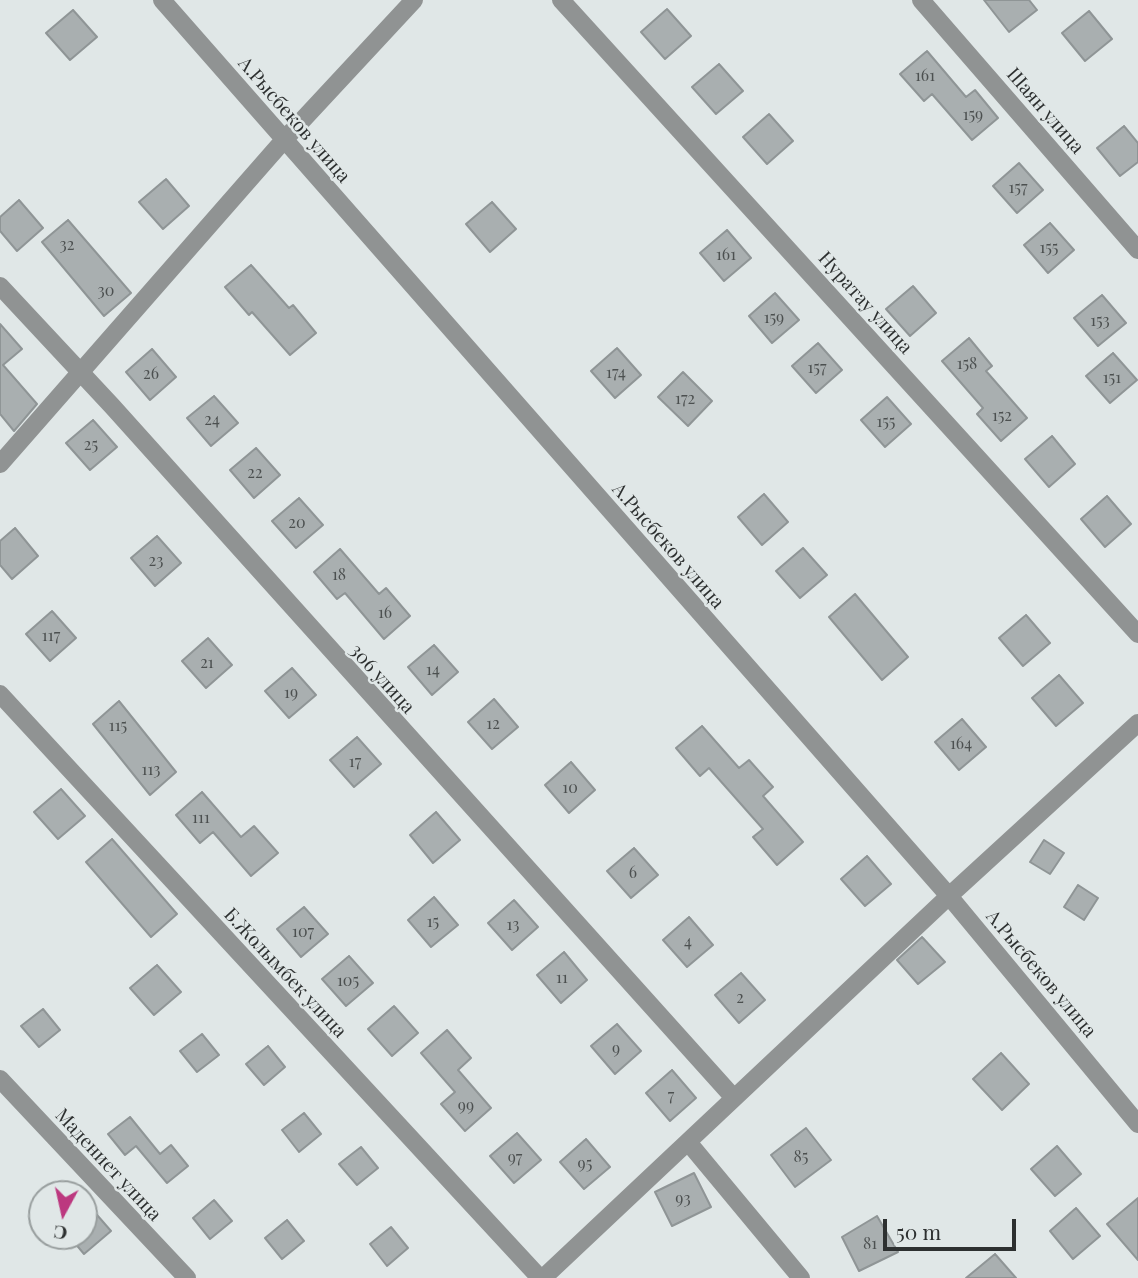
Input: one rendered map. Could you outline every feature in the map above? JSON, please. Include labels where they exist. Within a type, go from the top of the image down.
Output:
[{"type":"street","name":"А.Рысбеков улица","points":[[162,0],[948,896],[1138,1124]]},
{"type":"street","points":[[0,464],[283,141],[414,0]]},
{"type":"street","name":"Нуратау улица","points":[[561,0],[1138,634]]},
{"type":"street","name":"Шаян улица","points":[[921,0],[1138,250]]},
{"type":"street","name":"306 улица","points":[[0,286],[734,1098]]},
{"type":"street","name":"Б.Жолымбек улица","points":[[0,694],[542,1278]]},
{"type":"street","points":[[542,1278],[948,896],[1138,723]]},
{"type":"street","name":"Мадениет улица","points":[[0,1079],[187,1278]]},
{"type":"street","points":[[688,1142],[801,1278]]},
{"type":"building","points":[[984,0],[1029,0],[1037,10],[1009,32]]},
{"type":"building","points":[[667,9],[691,36],[665,59],[641,32]]},
{"type":"building","points":[[73,10],[97,37],[70,60],[46,33]]},
{"type":"building","points":[[1089,11],[1112,39],[1085,61],[1062,33]]},
{"type":"building","points":[[927,51],[966,97],[975,90],[998,118],[972,140],[932,94],[924,101],[900,74]]},
{"type":"building","points":[[719,64],[743,91],[716,114],[692,87]]},
{"type":"building","points":[[769,114],[793,141],[767,164],[743,137]]},
{"type":"building","points":[[1124,126],[1138,143],[1138,162],[1120,176],[1097,148]]},
{"type":"building","points":[[1019,163],[1043,190],[1017,213],[993,186]]},
{"type":"building","points":[[166,179],[189,206],[163,229],[139,202]]},
{"type":"building","points":[[19,200],[43,228],[17,251],[0,231],[0,217]]},
{"type":"building","points":[[492,202],[516,229],[490,252],[466,224]]},
{"type":"building","points":[[68,220],[131,293],[104,316],[42,242]]},
{"type":"building","points":[[1050,223],[1074,250],[1048,273],[1024,245]]},
{"type":"building","points":[[727,230],[751,258],[724,281],[700,253]]},
{"type":"building","points":[[251,265],[289,308],[293,305],[316,333],[290,355],[252,312],[249,315],[225,287]]},
{"type":"building","points":[[913,286],[936,313],[910,336],[886,309]]},
{"type":"building","points":[[775,293],[799,320],[772,343],[749,316]]},
{"type":"building","points":[[1102,295],[1126,323],[1098,346],[1074,318]]},
{"type":"building","points":[[0,324],[22,349],[3,365],[37,404],[14,431],[0,414]]},
{"type":"building","points":[[969,338],[992,366],[986,371],[1027,418],[1001,441],[977,414],[983,408],[942,361]]},
{"type":"building","points":[[818,343],[842,370],[816,393],[792,366]]},
{"type":"building","points":[[617,348],[641,375],[615,398],[591,371]]},
{"type":"building","points":[[152,349],[176,377],[150,400],[126,372]]},
{"type":"building","points":[[1113,353],[1137,380],[1110,403],[1086,376]]},
{"type":"building","points":[[683,372],[712,401],[688,426],[658,397]]},
{"type":"building","points":[[214,396],[238,423],[211,446],[187,418]]},
{"type":"building","points":[[887,397],[911,424],[885,447],[861,420]]},
{"type":"building","points":[[93,420],[117,447],[90,470],[66,443]]},
{"type":"building","points":[[1052,436],[1075,464],[1049,487],[1025,459]]},
{"type":"building","points":[[256,448],[280,475],[254,498],[230,470]]},
{"type":"building","points":[[764,494],[788,522],[762,545],[738,517]]},
{"type":"building","points":[[1107,496],[1131,524],[1105,547],[1081,519]]},
{"type":"building","points":[[299,498],[323,525],[296,548],[272,521]]},
{"type":"building","points":[[15,528],[38,556],[12,579],[0,565],[0,541]]},
{"type":"building","points":[[157,536],[181,563],[155,586],[131,558]]},
{"type":"building","points":[[803,548],[827,575],[800,598],[776,571]]},
{"type":"building","points":[[340,549],[379,594],[386,588],[410,616],[384,639],[345,593],[337,599],[314,572]]},
{"type":"building","points":[[855,594],[908,657],[882,680],[829,617]]},
{"type":"building","points":[[52,611],[76,638],[50,661],[26,634]]},
{"type":"building","points":[[1026,615],[1050,643],[1023,666],[999,638]]},
{"type":"building","points":[[208,638],[232,665],[206,688],[182,661]]},
{"type":"building","points":[[434,645],[458,672],[432,695],[408,667]]},
{"type":"building","points":[[292,668],[316,695],[289,718],[265,691]]},
{"type":"building","points":[[1059,675],[1083,703],[1056,726],[1032,698]]},
{"type":"building","points":[[494,699],[518,727],[492,749],[468,722]]},
{"type":"building","points":[[119,701],[176,772],[150,795],[93,724]]},
{"type":"building","points":[[962,719],[986,747],[959,770],[935,742]]},
{"type":"building","points":[[702,726],[739,768],[749,760],[773,787],[763,796],[803,842],[777,865],[753,837],[763,829],[709,768],[700,776],[676,748]]},
{"type":"building","points":[[357,737],[381,764],[354,787],[330,760]]},
{"type":"building","points":[[571,762],[595,790],[569,813],[545,785]]},
{"type":"building","points":[[61,789],[85,816],[58,839],[34,812]]},
{"type":"building","points":[[202,792],[241,837],[254,826],[278,853],[251,876],[213,832],[200,843],[176,815]]},
{"type":"building","points":[[436,812],[460,840],[433,863],[410,835]]},
{"type":"building","points":[[112,839],[177,914],[151,937],[86,862]]},
{"type":"building","points":[[1044,840],[1064,853],[1050,874],[1030,862]]},
{"type":"building","points":[[634,848],[658,875],[631,898],[607,871]]},
{"type":"building","points":[[867,856],[891,884],[865,906],[841,879]]},
{"type":"building","points":[[1078,885],[1098,898],[1084,920],[1064,907]]},
{"type":"building","points":[[434,897],[458,925],[431,947],[408,920]]},
{"type":"building","points":[[514,900],[538,927],[512,950],[488,923]]},
{"type":"building","points":[[304,907],[328,934],[301,957],[277,929]]},
{"type":"building","points":[[689,917],[713,945],[687,967],[663,940]]},
{"type":"building","points":[[922,937],[945,962],[918,984],[897,960]]},
{"type":"building","points":[[564,952],[587,980],[561,1003],[537,975]]},
{"type":"building","points":[[349,956],[373,983],[346,1006],[322,979]]},
{"type":"building","points":[[157,965],[181,992],[154,1015],[130,988]]},
{"type":"building","points":[[741,973],[765,1000],[739,1023],[715,995]]},
{"type":"building","points":[[394,1006],[418,1033],[392,1056],[368,1029]]},
{"type":"building","points":[[43,1009],[60,1030],[39,1047],[21,1026]]},
{"type":"building","points":[[617,1024],[641,1051],[615,1074],[591,1046]]},
{"type":"building","points":[[447,1030],[471,1058],[458,1070],[491,1108],[465,1131],[441,1104],[455,1092],[421,1053]]},
{"type":"building","points":[[202,1034],[219,1055],[197,1072],[180,1051]]},
{"type":"building","points":[[268,1046],[285,1067],[264,1085],[246,1064]]},
{"type":"building","points":[[1001,1053],[1029,1084],[1002,1110],[973,1079]]},
{"type":"building","points":[[672,1070],[696,1098],[670,1121],[646,1093]]},
{"type":"building","points":[[304,1113],[321,1134],[299,1152],[282,1130]]},
{"type":"building","points":[[130,1117],[160,1154],[171,1145],[188,1166],[167,1183],[136,1146],[125,1155],[108,1134]]},
{"type":"building","points":[[806,1128],[831,1160],[795,1187],[771,1155]]},
{"type":"building","points":[[517,1133],[541,1160],[514,1183],[490,1156]]},
{"type":"building","points":[[586,1139],[610,1167],[584,1189],[560,1162]]},
{"type":"building","points":[[1057,1146],[1081,1174],[1055,1196],[1031,1169]]},
{"type":"building","points":[[361,1147],[378,1168],[357,1185],[339,1164]]},
{"type":"building","points":[[694,1173],[711,1207],[672,1226],[655,1192]]},
{"type":"building","points":[[1138,1198],[1138,1260],[1107,1224]]},
{"type":"building","points":[[214,1200],[232,1221],[210,1239],[193,1218]]},
{"type":"building","points":[[1076,1208],[1100,1236],[1073,1259],[1050,1231]]},
{"type":"building","points":[[98,1216],[111,1231],[98,1242]]},
{"type":"building","points":[[877,1216],[898,1252],[859,1271],[842,1237]]},
{"type":"building","points":[[287,1220],[304,1241],[282,1259],[265,1238]]},
{"type":"building","points":[[391,1227],[408,1248],[387,1266],[370,1244]]},
{"type":"building","points":[[995,1254],[1016,1278],[966,1278]]}]
